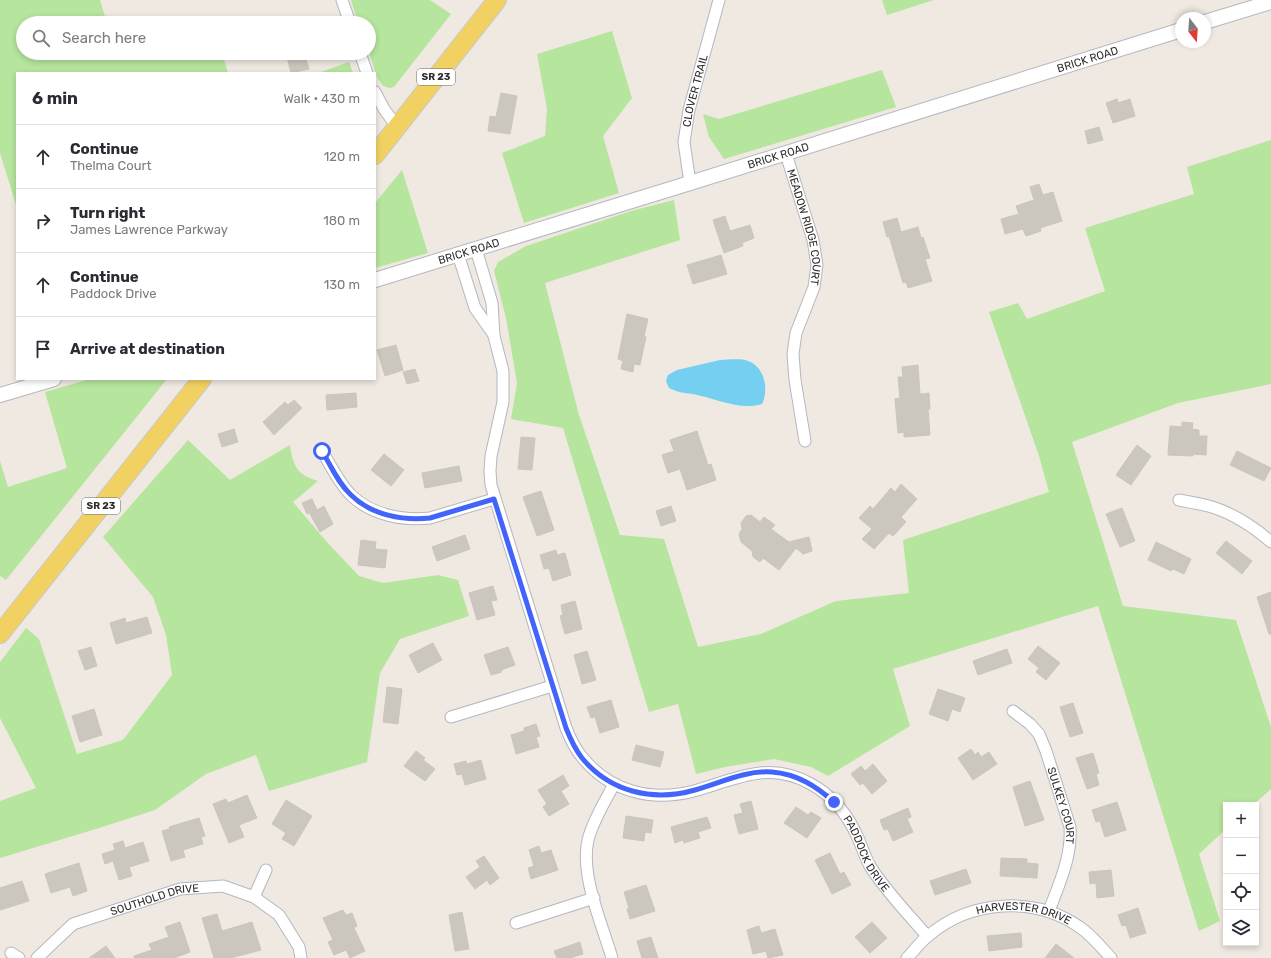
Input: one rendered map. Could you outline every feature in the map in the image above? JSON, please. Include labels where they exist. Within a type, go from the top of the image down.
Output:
[{"type":"main road","name":"SR 23","points":[[376,154],[497,0]]},
{"type":"main road","name":"SR 23","points":[[0,634],[201,380]]},
{"type":"street","points":[[342,0],[348,16]]},
{"type":"street","name":"CLOVER TRAIL","points":[[690,183],[684,142],[689,110],[719,0]]},
{"type":"street","points":[[1211,20],[1271,2]]},
{"type":"street","name":"BRICK ROAD","points":[[376,280],[786,154],[1175,32]]},
{"type":"street","points":[[362,60],[367,72]]},
{"type":"street","points":[[376,94],[384,109],[397,127]]},
{"type":"street","name":"MEADOW RIDGE COURT","points":[[786,154],[813,240],[817,265],[814,287],[796,333],[793,354],[795,380],[805,441]]},
{"type":"street","points":[[476,249],[492,302],[494,336]]},
{"type":"street","points":[[458,254],[475,308],[494,336]]},
{"type":"street","name":"PADDOCK DRIVE","points":[[494,336],[503,371],[504,385],[503,402],[491,456],[491,485],[494,499],[566,728],[573,744],[582,757],[592,768],[614,784],[626,790],[656,795],[693,791],[759,772],[786,774],[811,784],[829,797],[844,812],[851,823],[874,871],[928,936]]},
{"type":"street","points":[[0,395],[51,380]]},
{"type":"street","points":[[322,451],[336,477],[351,495],[372,509],[387,515],[403,518],[430,518],[494,499]]},
{"type":"street","points":[[1179,500],[1213,508],[1237,518],[1258,530],[1271,542]]},
{"type":"street","points":[[452,717],[552,686]]},
{"type":"street","name":"SULKEY COURT","points":[[1013,711],[1030,724],[1039,734],[1046,751],[1070,827],[1071,840],[1069,852],[1049,911]]},
{"type":"street","points":[[612,958],[594,898],[587,867],[586,852],[592,827],[614,784]]},
{"type":"street","points":[[254,897],[266,870]]},
{"type":"street","name":"SOUTHOLD DRIVE","points":[[37,958],[73,924],[180,889],[223,886],[254,897],[279,915],[299,947],[301,958]]},
{"type":"street","points":[[516,924],[594,898]]},
{"type":"street","name":"HARVESTER DRIVE","points":[[907,958],[928,936],[964,914],[997,906],[1018,906],[1049,911],[1080,927],[1091,936],[1111,958]]},
{"type":"green space","points":[[0,0],[100,0],[105,16],[16,16],[16,60],[224,60],[228,72],[16,72],[16,205],[0,153]]},
{"type":"green space","points":[[351,0],[430,0],[451,14],[394,87],[390,88],[383,86],[377,77],[371,60],[376,60],[376,16],[356,16]]},
{"type":"green space","points":[[882,0],[934,0],[887,15]]},
{"type":"green space","points":[[612,31],[632,98],[603,136],[619,193],[524,223],[502,153],[545,136],[547,109],[537,54]]},
{"type":"green space","points":[[349,62],[353,72],[321,72]]},
{"type":"green space","points":[[882,70],[896,107],[724,159],[709,137],[703,114],[719,119]]},
{"type":"green space","points":[[1271,140],[1271,384],[1178,403],[1072,442],[1123,606],[1236,620],[1271,727],[1271,789],[1256,802],[1223,802],[1223,832],[1199,854],[1220,921],[1199,931],[1098,606],[893,669],[910,726],[828,776],[811,767],[774,759],[725,767],[696,774],[678,704],[649,712],[563,428],[511,419],[517,383],[506,318],[494,271],[498,262],[526,246],[631,211],[674,200],[680,240],[545,283],[579,415],[620,535],[664,539],[698,647],[761,634],[836,601],[909,593],[903,540],[1049,492],[1039,456],[989,312],[1018,303],[1027,319],[1105,291],[1085,228],[1194,194],[1187,167]]},
{"type":"green space","points":[[402,170],[428,253],[376,268],[376,202]]},
{"type":"green space","points":[[87,380],[166,380],[6,580],[0,576],[0,461],[8,487],[67,468],[45,392]]},
{"type":"green space","points":[[188,440],[230,480],[290,445],[297,469],[305,476],[318,481],[293,502],[326,541],[359,576],[383,583],[438,575],[458,580],[469,616],[400,639],[380,673],[367,762],[269,791],[256,755],[206,774],[155,810],[0,858],[0,801],[36,788],[0,718],[0,662],[26,628],[39,639],[77,754],[123,740],[172,675],[166,635],[153,597],[103,537]]},
{"type":"water","points":[[720,360],[745,360],[754,364],[758,368],[762,374],[765,386],[762,404],[753,406],[736,405],[669,388],[666,381],[668,375],[677,370]]},
{"type":"building","points":[[288,60],[306,60],[309,69],[291,72]]},
{"type":"building","points":[[501,93],[517,96],[510,134],[488,131],[490,116],[496,117]]},
{"type":"building","points":[[1117,99],[1118,103],[1130,99],[1135,116],[1113,123],[1106,103]]},
{"type":"building","points":[[1099,127],[1103,140],[1088,144],[1085,131]]},
{"type":"building","points":[[1039,184],[1043,195],[1053,192],[1062,221],[1040,228],[1041,231],[1026,236],[1023,229],[1005,234],[1001,219],[1019,214],[1016,206],[1034,200],[1030,187]]},
{"type":"building","points":[[725,216],[730,231],[750,225],[754,238],[742,243],[743,246],[724,253],[713,220]]},
{"type":"building","points":[[897,218],[901,232],[918,227],[930,258],[925,259],[932,281],[908,288],[906,282],[903,283],[889,236],[887,237],[883,222]]},
{"type":"building","points":[[721,255],[727,274],[693,284],[687,265]]},
{"type":"building","points":[[627,314],[648,319],[640,365],[634,364],[633,372],[621,369],[623,361],[618,359]]},
{"type":"building","points":[[396,345],[403,370],[385,376],[377,350]]},
{"type":"building","points":[[918,365],[920,394],[929,393],[930,409],[928,409],[930,435],[904,437],[904,432],[898,433],[895,399],[900,398],[898,377],[903,377],[902,367]]},
{"type":"building","points":[[415,369],[419,381],[407,384],[403,372]]},
{"type":"building","points":[[356,393],[357,407],[327,410],[326,395]]},
{"type":"building","points":[[294,400],[302,408],[274,435],[263,422],[285,402],[288,405]]},
{"type":"building","points":[[1182,422],[1193,423],[1192,429],[1199,430],[1199,436],[1207,436],[1206,455],[1168,455],[1170,426],[1182,427]]},
{"type":"building","points":[[234,429],[238,442],[222,447],[218,434]]},
{"type":"building","points":[[697,431],[708,465],[711,464],[716,480],[687,490],[680,469],[668,473],[662,455],[674,451],[670,440]]},
{"type":"building","points":[[521,437],[535,438],[532,470],[518,469]]},
{"type":"building","points":[[1137,445],[1151,456],[1131,485],[1116,475]]},
{"type":"building","points":[[1237,451],[1271,468],[1264,481],[1230,465]]},
{"type":"building","points":[[384,454],[404,470],[391,486],[371,470]]},
{"type":"building","points":[[459,466],[462,481],[425,488],[422,473]]},
{"type":"building","points":[[901,484],[917,499],[901,517],[906,522],[893,536],[889,533],[874,549],[862,539],[872,529],[859,518],[870,506],[873,509],[891,488],[895,492]]},
{"type":"building","points":[[541,491],[554,530],[537,536],[523,497]]},
{"type":"building","points":[[312,499],[317,510],[324,506],[333,524],[320,532],[310,514],[316,510],[307,514],[302,503]]},
{"type":"building","points":[[671,506],[676,521],[661,526],[656,511]]},
{"type":"building","points":[[1122,508],[1135,541],[1120,547],[1106,514]]},
{"type":"building","points":[[751,515],[760,522],[764,517],[775,525],[771,529],[789,542],[809,537],[812,551],[803,554],[796,548],[779,570],[763,558],[760,562],[753,557],[752,551],[741,542],[739,534],[742,529],[741,523],[746,516]]},
{"type":"building","points":[[465,535],[470,549],[437,561],[432,547]]},
{"type":"building","points":[[361,540],[376,542],[375,549],[387,550],[385,568],[358,565]]},
{"type":"building","points":[[1226,541],[1252,561],[1242,574],[1216,553]]},
{"type":"building","points":[[1156,542],[1191,559],[1184,574],[1173,569],[1171,571],[1148,560]]},
{"type":"building","points":[[556,550],[557,555],[565,553],[571,575],[553,581],[549,568],[544,569],[540,555]]},
{"type":"building","points":[[493,586],[497,600],[491,601],[495,615],[477,620],[469,593]]},
{"type":"building","points":[[1271,592],[1271,634],[1269,634],[1257,597]]},
{"type":"building","points":[[575,601],[582,629],[565,634],[560,616],[563,615],[561,605]]},
{"type":"building","points":[[147,617],[152,633],[116,644],[110,623],[125,618],[126,623]]},
{"type":"building","points":[[433,643],[442,660],[418,673],[409,655]]},
{"type":"building","points":[[1038,646],[1060,663],[1046,680],[1036,672],[1039,668],[1028,659]]},
{"type":"building","points":[[91,647],[97,666],[85,670],[78,651]]},
{"type":"building","points":[[508,647],[515,665],[501,670],[502,672],[491,675],[484,655]]},
{"type":"building","points":[[1007,649],[1012,663],[978,675],[973,661]]},
{"type":"building","points":[[587,651],[596,680],[582,684],[574,655]]},
{"type":"building","points":[[387,687],[402,689],[398,724],[383,722]]},
{"type":"building","points":[[938,689],[965,698],[960,712],[952,709],[948,721],[929,714]]},
{"type":"building","points":[[611,700],[619,727],[600,733],[595,717],[591,718],[587,707]]},
{"type":"building","points":[[1073,703],[1083,733],[1070,737],[1060,707]]},
{"type":"building","points":[[94,709],[102,735],[80,742],[72,716]]},
{"type":"building","points":[[536,724],[540,736],[536,737],[539,747],[516,754],[511,735],[524,731],[524,728]]},
{"type":"building","points":[[636,745],[664,752],[660,767],[632,760]]},
{"type":"building","points":[[971,749],[975,755],[978,752],[981,757],[989,752],[997,764],[973,780],[958,758]]},
{"type":"building","points":[[416,751],[425,758],[423,760],[435,769],[425,781],[404,766]]},
{"type":"building","points":[[1093,753],[1099,773],[1096,774],[1099,785],[1087,789],[1076,758]]},
{"type":"building","points":[[481,760],[486,779],[465,785],[462,774],[457,775],[454,764],[466,761],[467,764]]},
{"type":"building","points":[[873,764],[887,781],[872,794],[863,783],[860,785],[851,774],[861,766],[865,771]]},
{"type":"building","points":[[563,775],[569,786],[561,791],[569,804],[549,816],[543,807],[547,804],[538,790]]},
{"type":"building","points":[[1030,781],[1044,820],[1025,826],[1013,787]]},
{"type":"building","points":[[247,795],[257,818],[239,825],[244,837],[229,843],[213,804],[226,799],[228,803]]},
{"type":"building","points":[[286,800],[312,816],[294,846],[282,839],[286,833],[272,824]]},
{"type":"building","points":[[751,801],[758,829],[739,834],[734,815],[743,813],[740,804]]},
{"type":"building","points":[[1117,802],[1126,830],[1105,837],[1100,821],[1096,822],[1092,810]]},
{"type":"building","points":[[796,807],[808,815],[811,812],[821,818],[807,838],[784,823]]},
{"type":"building","points":[[908,808],[911,817],[907,819],[913,832],[893,841],[888,829],[884,830],[880,820]]},
{"type":"building","points":[[626,816],[653,820],[651,833],[645,832],[644,841],[623,838]]},
{"type":"building","points":[[707,817],[711,828],[698,832],[700,838],[684,843],[683,840],[675,843],[671,827]]},
{"type":"building","points":[[199,818],[205,836],[201,837],[203,844],[183,850],[185,857],[171,861],[162,831],[170,829],[169,827]]},
{"type":"building","points":[[123,841],[125,848],[143,842],[149,861],[129,867],[132,876],[119,880],[113,861],[105,864],[102,854],[115,850],[113,844]]},
{"type":"building","points":[[539,846],[541,853],[551,850],[558,870],[531,879],[528,868],[534,866],[529,850]]},
{"type":"building","points":[[830,853],[840,874],[844,872],[851,885],[832,894],[815,860]]},
{"type":"building","points":[[484,856],[499,878],[490,885],[487,880],[475,889],[466,877],[480,867],[476,861]]},
{"type":"building","points":[[1001,858],[1027,859],[1027,863],[1038,864],[1037,878],[1000,876]]},
{"type":"building","points":[[79,863],[87,891],[73,896],[70,887],[51,893],[45,874]]},
{"type":"building","points":[[966,869],[971,883],[935,895],[930,881]]},
{"type":"building","points":[[1111,870],[1114,896],[1097,898],[1096,883],[1090,884],[1089,872]]},
{"type":"building","points":[[22,881],[29,901],[0,910],[0,888]]},
{"type":"building","points":[[646,885],[655,911],[630,919],[627,909],[629,908],[624,892]]},
{"type":"building","points":[[1138,908],[1146,933],[1130,938],[1126,925],[1122,926],[1118,915]]},
{"type":"building","points":[[343,910],[346,915],[352,913],[357,926],[354,928],[365,951],[350,958],[346,950],[334,955],[328,942],[333,940],[323,918]]},
{"type":"building","points":[[462,912],[469,949],[455,951],[449,915]]},
{"type":"building","points":[[217,914],[222,931],[252,922],[261,950],[231,958],[214,958],[202,918]]},
{"type":"building","points":[[180,922],[190,952],[174,958],[134,958],[134,956],[152,950],[149,944],[169,937],[165,927]]},
{"type":"building","points":[[872,922],[887,938],[870,953],[855,937]]},
{"type":"building","points":[[759,926],[761,933],[775,929],[783,955],[768,958],[766,951],[753,954],[747,930]]},
{"type":"building","points":[[1021,933],[1022,947],[989,951],[987,936]]},
{"type":"building","points":[[651,937],[658,958],[642,958],[637,941]]},
{"type":"building","points":[[580,942],[583,954],[570,958],[557,958],[554,951]]},
{"type":"building","points":[[1056,944],[1074,958],[1045,958]]},
{"type":"building","points":[[106,946],[115,958],[89,958]]},
{"type":"route","points":[[322,451],[336,477],[351,495],[372,509],[387,515],[403,518],[430,518],[494,499],[566,728],[573,744],[582,757],[603,778],[626,790],[656,795],[693,791],[759,772],[772,772],[799,778],[824,792],[834,802]]}]
